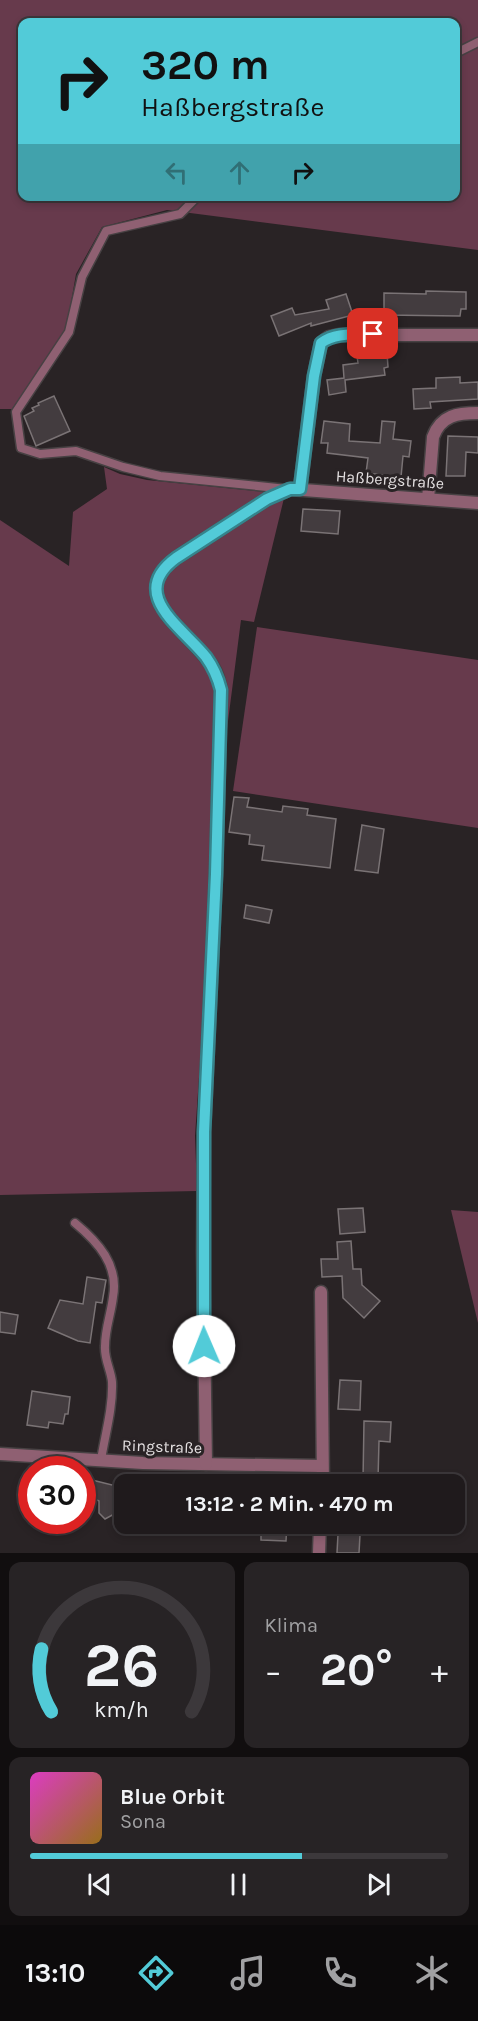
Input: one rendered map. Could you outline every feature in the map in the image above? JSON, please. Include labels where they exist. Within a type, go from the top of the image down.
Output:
[{"type":"street","points":[[295,489],[321,343],[329,337],[339,335],[478,335]]},
{"type":"street","points":[[428,499],[436,430],[449,416],[478,413]]},
{"type":"street","name":"Haßbergstraße","points":[[206,1464],[204,1132],[216,874],[221,690],[219,678],[213,668],[164,611],[159,603],[156,586],[160,573],[170,562],[267,499],[295,489],[478,503]]},
{"type":"street","points":[[321,1292],[322,1474]]},
{"type":"street","name":"Ringstraße","points":[[0,1454],[206,1464],[322,1466]]},
{"type":"street","points":[[319,1553],[320,1534]]},
{"type":"lane","points":[[460,51],[478,42]]},
{"type":"lane","points":[[193,201],[180,214],[106,231],[82,277],[69,332],[16,412],[21,448],[40,454],[75,451],[123,467],[160,476],[295,489]]},
{"type":"lane","points":[[75,1223],[95,1239],[113,1274],[114,1295],[107,1321],[104,1349],[112,1382],[101,1460]]},
{"type":"shaded area","points":[[0,0],[478,0],[478,250],[167,210],[102,227],[76,274],[66,331],[12,409],[0,409]]},
{"type":"shaded area","points":[[104,467],[120,474],[147,480],[285,494],[254,622],[241,620],[227,729],[218,737],[213,873],[195,1136],[197,1191],[0,1195],[0,520],[69,566],[73,512],[107,489]]},
{"type":"shaded area","points":[[257,627],[478,660],[478,828],[233,791]]},
{"type":"shaded area","points":[[451,1210],[478,1212],[478,1323]]},
{"type":"building","points":[[426,291],[466,292],[466,309],[461,309],[460,316],[384,315],[384,293],[426,294]]},
{"type":"building","points":[[346,294],[353,315],[311,326],[311,323],[279,336],[271,316],[292,308],[295,315],[329,309],[326,300]]},
{"type":"building","points":[[387,353],[388,367],[384,368],[385,375],[345,380],[346,392],[329,395],[327,380],[344,378],[343,365],[358,363],[357,356]]},
{"type":"building","points":[[460,377],[460,383],[478,382],[478,399],[430,402],[431,408],[414,409],[413,389],[436,388],[436,378]]},
{"type":"building","points":[[54,396],[70,431],[36,446],[24,416],[34,411],[32,408],[39,405],[38,403]]},
{"type":"building","points":[[324,421],[350,424],[349,441],[380,443],[382,421],[395,422],[393,439],[411,441],[409,457],[403,456],[401,477],[366,473],[368,458],[327,453],[328,443],[321,443]]},
{"type":"building","points":[[448,436],[478,437],[478,453],[466,452],[465,476],[446,476]]},
{"type":"building","points":[[303,509],[340,511],[338,534],[301,531]]},
{"type":"building","points":[[234,797],[249,798],[247,807],[282,812],[283,806],[308,809],[307,815],[336,819],[330,868],[262,860],[264,846],[249,844],[250,835],[229,832]]},
{"type":"building","points":[[362,825],[384,829],[378,873],[355,870]]},
{"type":"building","points":[[246,905],[272,910],[269,923],[244,918]]},
{"type":"building","points":[[363,1208],[365,1232],[340,1234],[338,1209]]},
{"type":"building","points":[[351,1241],[353,1269],[361,1269],[362,1285],[380,1301],[364,1318],[343,1298],[342,1276],[322,1277],[321,1259],[338,1259],[337,1242]]},
{"type":"building","points":[[87,1277],[106,1280],[102,1303],[96,1302],[90,1343],[78,1341],[48,1328],[60,1300],[83,1304]]},
{"type":"building","points":[[0,1312],[18,1315],[15,1334],[0,1332]]},
{"type":"building","points":[[340,1380],[361,1381],[360,1410],[338,1409]]},
{"type":"building","points":[[32,1391],[70,1397],[68,1414],[65,1414],[63,1424],[49,1422],[48,1428],[27,1425]]},
{"type":"building","points":[[364,1421],[391,1422],[390,1442],[379,1441],[378,1474],[363,1474]]},
{"type":"building","points":[[96,1481],[114,1486],[114,1514],[105,1519],[99,1513],[99,1501],[96,1500]]},
{"type":"building","points":[[261,1534],[286,1534],[286,1541],[261,1540]]},
{"type":"building","points":[[338,1534],[360,1535],[359,1553],[337,1553]]},
{"type":"route","points":[[204,1346],[204,1132],[216,874],[221,690],[219,678],[205,656],[159,603],[156,594],[157,579],[164,567],[176,558],[267,499],[290,489],[300,489],[314,376],[321,343],[329,337],[339,335],[373,334]]}]
